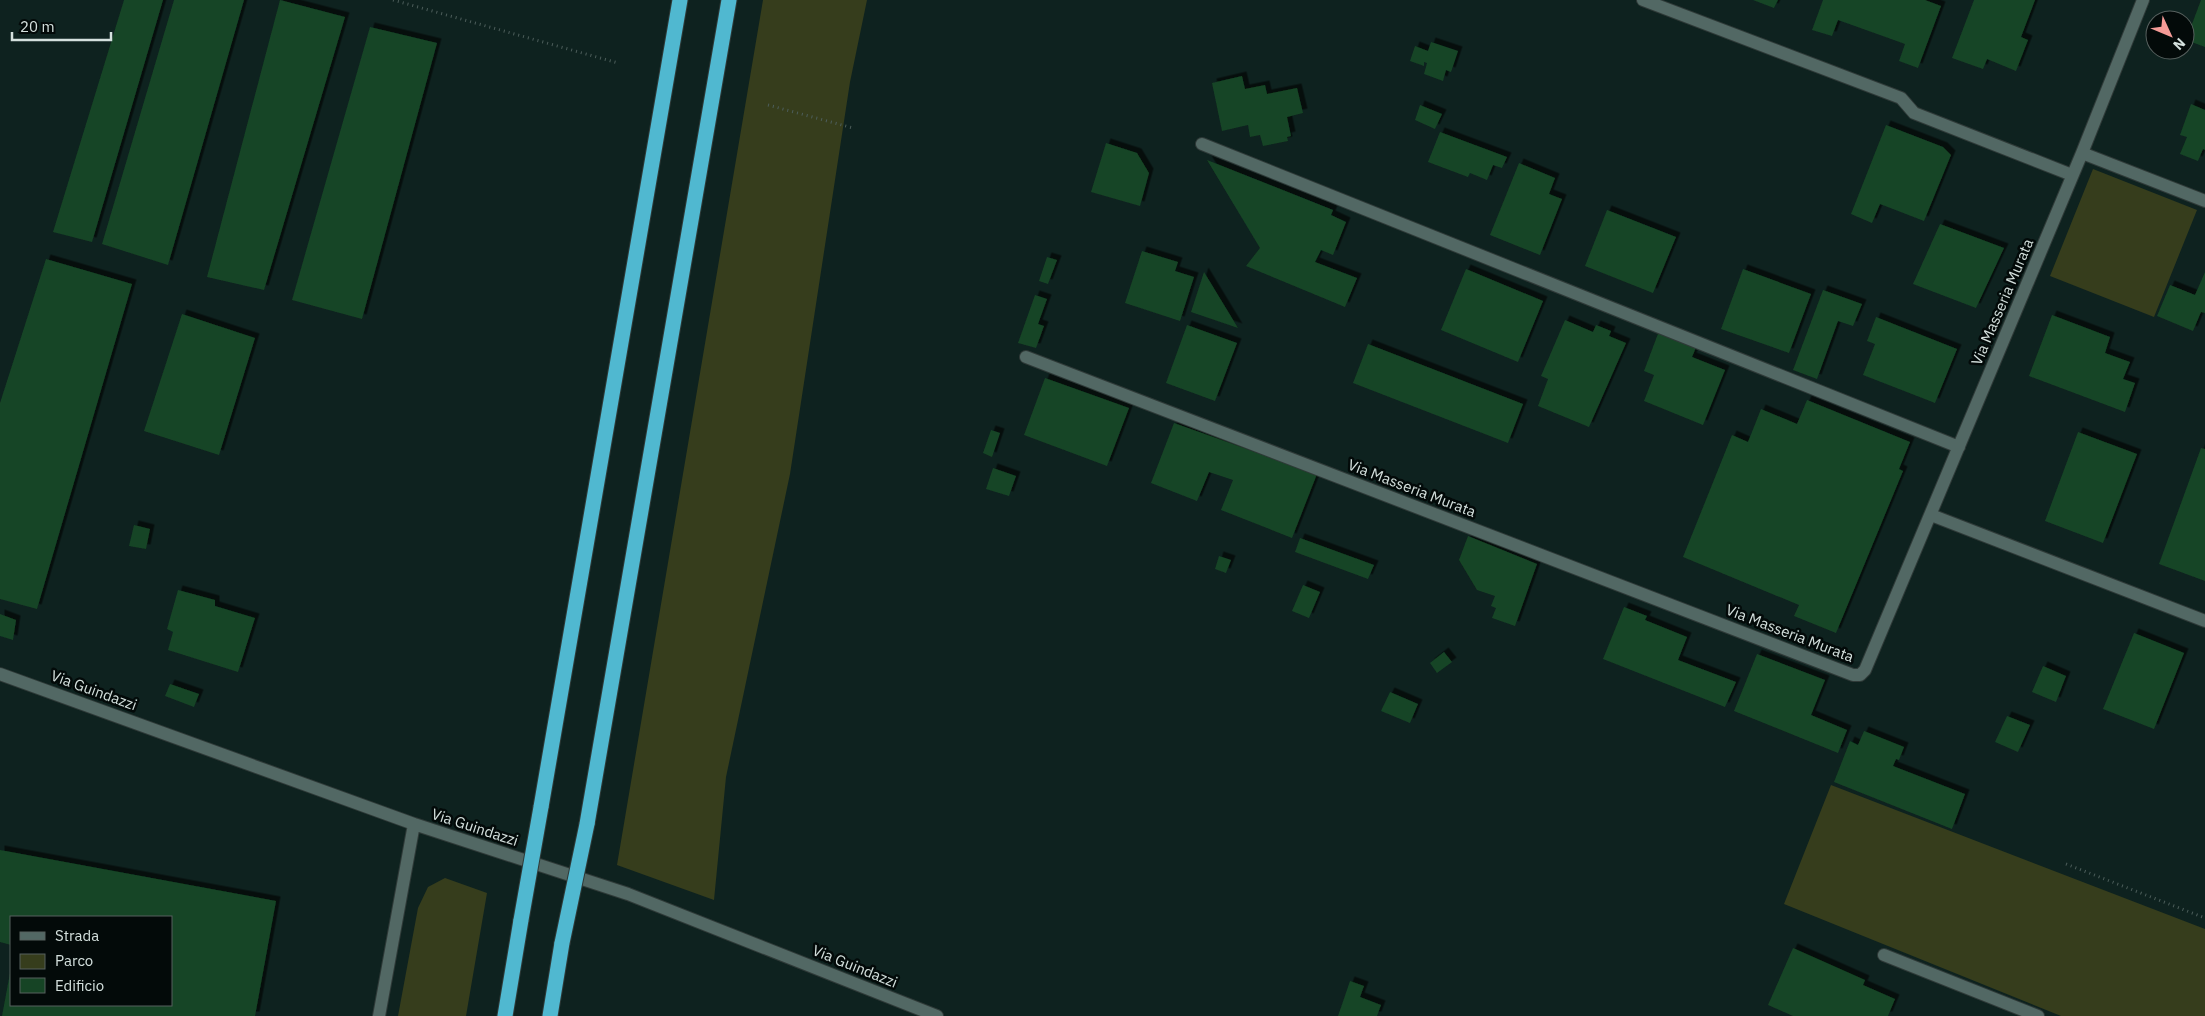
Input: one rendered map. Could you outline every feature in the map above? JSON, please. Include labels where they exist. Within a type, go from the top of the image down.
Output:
[{"type":"highway","points":[[504,1016],[680,0]]},
{"type":"highway","points":[[550,1016],[562,943],[587,824],[729,0]]},
{"type":"street","points":[[1643,0],[1901,98],[1914,113],[2072,175]]},
{"type":"street","name":"Via Masseria Murata","points":[[1026,357],[1853,675],[1860,675],[1865,670],[1931,516],[1958,447],[2082,153],[2143,0]]},
{"type":"street","points":[[1202,144],[1958,447]]},
{"type":"street","points":[[2082,153],[2205,201]]},
{"type":"street","points":[[1931,516],[2205,621]]},
{"type":"street","name":"Via Guindazzi","points":[[0,674],[414,824],[628,894],[936,1016]]},
{"type":"street","points":[[380,1016],[414,824]]},
{"type":"street","points":[[1884,955],[2038,1016]]},
{"type":"path","points":[[393,0],[618,63]]},
{"type":"path","points":[[768,105],[854,128]]},
{"type":"path","points":[[2066,864],[2205,918]]},
{"type":"green space","points":[[763,0],[867,0],[850,82],[790,474],[726,777],[714,900],[617,865]]},
{"type":"green space","points":[[2093,169],[2197,210],[2154,317],[2050,276]]},
{"type":"green space","points":[[1831,785],[2205,929],[2205,1016],[2061,1016],[1784,904]]},
{"type":"green space","points":[[445,878],[487,893],[466,1016],[398,1016],[418,908],[428,887]]},
{"type":"building","points":[[124,0],[163,0],[92,242],[53,232]]},
{"type":"building","points":[[174,0],[244,0],[168,265],[102,244]]},
{"type":"building","points":[[280,0],[345,17],[264,290],[207,277]]},
{"type":"building","points":[[1753,0],[1778,0],[1774,8]]},
{"type":"building","points":[[1823,0],[1925,0],[1941,6],[1918,68],[1899,61],[1905,44],[1838,20],[1832,36],[1812,30]]},
{"type":"building","points":[[1974,0],[2035,0],[2021,37],[2028,40],[2016,71],[1987,59],[1983,69],[1952,58]]},
{"type":"building","points":[[2201,0],[2205,0],[2205,47],[2195,43],[2195,16]]},
{"type":"building","points":[[370,27],[437,43],[362,319],[292,300]]},
{"type":"building","points":[[1431,42],[1458,51],[1451,72],[1446,70],[1443,81],[1424,74],[1427,63],[1424,62],[1424,66],[1410,61],[1415,46],[1428,51]]},
{"type":"building","points":[[1242,76],[1245,89],[1265,85],[1267,94],[1297,88],[1303,113],[1287,117],[1291,136],[1287,137],[1288,141],[1263,146],[1260,135],[1250,137],[1248,125],[1222,131],[1212,83]]},
{"type":"building","points":[[2191,104],[2205,110],[2205,150],[2203,149],[2198,161],[2180,154],[2187,137],[2180,135]]},
{"type":"building","points":[[1420,105],[1442,114],[1435,129],[1415,120]]},
{"type":"building","points":[[1886,125],[1943,147],[1951,155],[1924,221],[1880,204],[1872,223],[1851,214]]},
{"type":"building","points":[[1440,132],[1507,157],[1502,168],[1493,165],[1487,180],[1470,173],[1468,177],[1428,162]]},
{"type":"building","points":[[1106,143],[1137,153],[1149,173],[1140,206],[1091,192]]},
{"type":"building","points":[[1207,160],[1333,210],[1331,215],[1346,222],[1333,255],[1321,250],[1315,262],[1357,278],[1345,307],[1246,266],[1260,248]]},
{"type":"building","points":[[1519,163],[1555,178],[1549,194],[1562,199],[1540,255],[1490,235]]},
{"type":"building","points":[[1607,210],[1676,237],[1653,293],[1585,266]]},
{"type":"building","points":[[1940,224],[2004,248],[1976,308],[1913,284]]},
{"type":"building","points":[[1142,251],[1178,262],[1175,271],[1194,277],[1180,321],[1125,303]]},
{"type":"building","points":[[1047,257],[1057,260],[1048,284],[1039,281]]},
{"type":"building","points":[[46,259],[132,284],[37,609],[0,599],[0,403]]},
{"type":"building","points":[[1466,269],[1543,301],[1518,362],[1441,330]]},
{"type":"building","points":[[1743,269],[1811,294],[1789,353],[1721,329]]},
{"type":"building","points":[[1204,272],[1238,328],[1191,312]]},
{"type":"building","points":[[2205,272],[2205,313],[2201,312],[2193,331],[2157,316],[2170,285],[2195,295]]},
{"type":"building","points":[[1823,290],[1862,304],[1853,326],[1838,321],[1817,379],[1793,370]]},
{"type":"building","points":[[1035,295],[1047,299],[1038,324],[1044,326],[1036,348],[1018,343]]},
{"type":"building","points":[[182,314],[255,338],[219,455],[144,431]]},
{"type":"building","points":[[2052,315],[2110,337],[2105,353],[2130,362],[2123,379],[2135,383],[2125,412],[2029,376]]},
{"type":"building","points":[[1876,317],[1957,349],[1935,403],[1863,375],[1875,344],[1867,341]]},
{"type":"building","points":[[1565,320],[1593,332],[1596,325],[1611,331],[1609,336],[1626,343],[1589,427],[1538,406],[1548,379],[1541,376]]},
{"type":"building","points":[[1187,325],[1237,343],[1215,401],[1166,383]]},
{"type":"building","points":[[1659,331],[1697,345],[1692,357],[1725,370],[1703,425],[1644,401],[1654,375],[1644,371]]},
{"type":"building","points":[[1368,344],[1523,404],[1508,443],[1353,383]]},
{"type":"building","points":[[1045,378],[1129,408],[1107,466],[1024,435]]},
{"type":"building","points":[[1807,400],[1910,442],[1899,469],[1903,471],[1836,633],[1794,616],[1799,605],[1683,557],[1732,435],[1748,442],[1761,409],[1797,424]]},
{"type":"building","points":[[1174,423],[1317,474],[1292,538],[1221,510],[1233,480],[1209,472],[1197,501],[1151,483]]},
{"type":"building","points":[[991,430],[1000,433],[992,457],[983,453]]},
{"type":"building","points":[[2078,432],[2137,454],[2103,543],[2045,521]]},
{"type":"building","points":[[2201,448],[2205,449],[2205,581],[2159,564]]},
{"type":"building","points":[[993,468],[1016,476],[1009,496],[986,489]]},
{"type":"building","points":[[134,525],[150,529],[146,549],[129,546]]},
{"type":"building","points":[[1468,536],[1537,564],[1515,626],[1492,618],[1496,608],[1491,606],[1495,596],[1477,590],[1459,560]]},
{"type":"building","points":[[1300,538],[1374,565],[1368,579],[1295,552]]},
{"type":"building","points":[[1219,556],[1231,560],[1226,573],[1215,569]]},
{"type":"building","points":[[1303,585],[1320,592],[1309,618],[1292,611]]},
{"type":"building","points":[[178,590],[215,600],[215,606],[255,618],[238,672],[168,650],[173,632],[167,629]]},
{"type":"building","points":[[1624,607],[1647,616],[1645,620],[1687,637],[1678,660],[1736,682],[1725,707],[1603,659]]},
{"type":"building","points":[[0,614],[16,620],[13,640],[0,636]]},
{"type":"building","points":[[2134,633],[2184,653],[2154,729],[2103,709]]},
{"type":"building","points":[[1444,652],[1452,662],[1437,673],[1430,663]]},
{"type":"building","points":[[1757,654],[1825,680],[1811,715],[1847,730],[1838,753],[1734,711]]},
{"type":"building","points":[[2043,666],[2066,676],[2056,702],[2032,692]]},
{"type":"building","points":[[170,684],[199,694],[194,707],[165,696]]},
{"type":"building","points":[[1390,692],[1418,704],[1410,723],[1381,711]]},
{"type":"building","points":[[2007,716],[2030,725],[2018,752],[1995,742]]},
{"type":"building","points":[[1864,731],[1904,747],[1899,760],[1896,759],[1893,766],[1965,794],[1952,829],[1834,782],[1850,741],[1858,745]]},
{"type":"building","points":[[0,850],[276,901],[255,1016],[2,1016],[10,973],[10,1006],[172,1006],[172,916],[10,916],[10,945],[0,942]]},
{"type":"building","points":[[1793,948],[1865,980],[1863,985],[1895,999],[1888,1016],[1793,1016],[1768,1005]]},
{"type":"building","points":[[1350,981],[1364,986],[1360,997],[1381,1005],[1377,1016],[1338,1016]]}]
